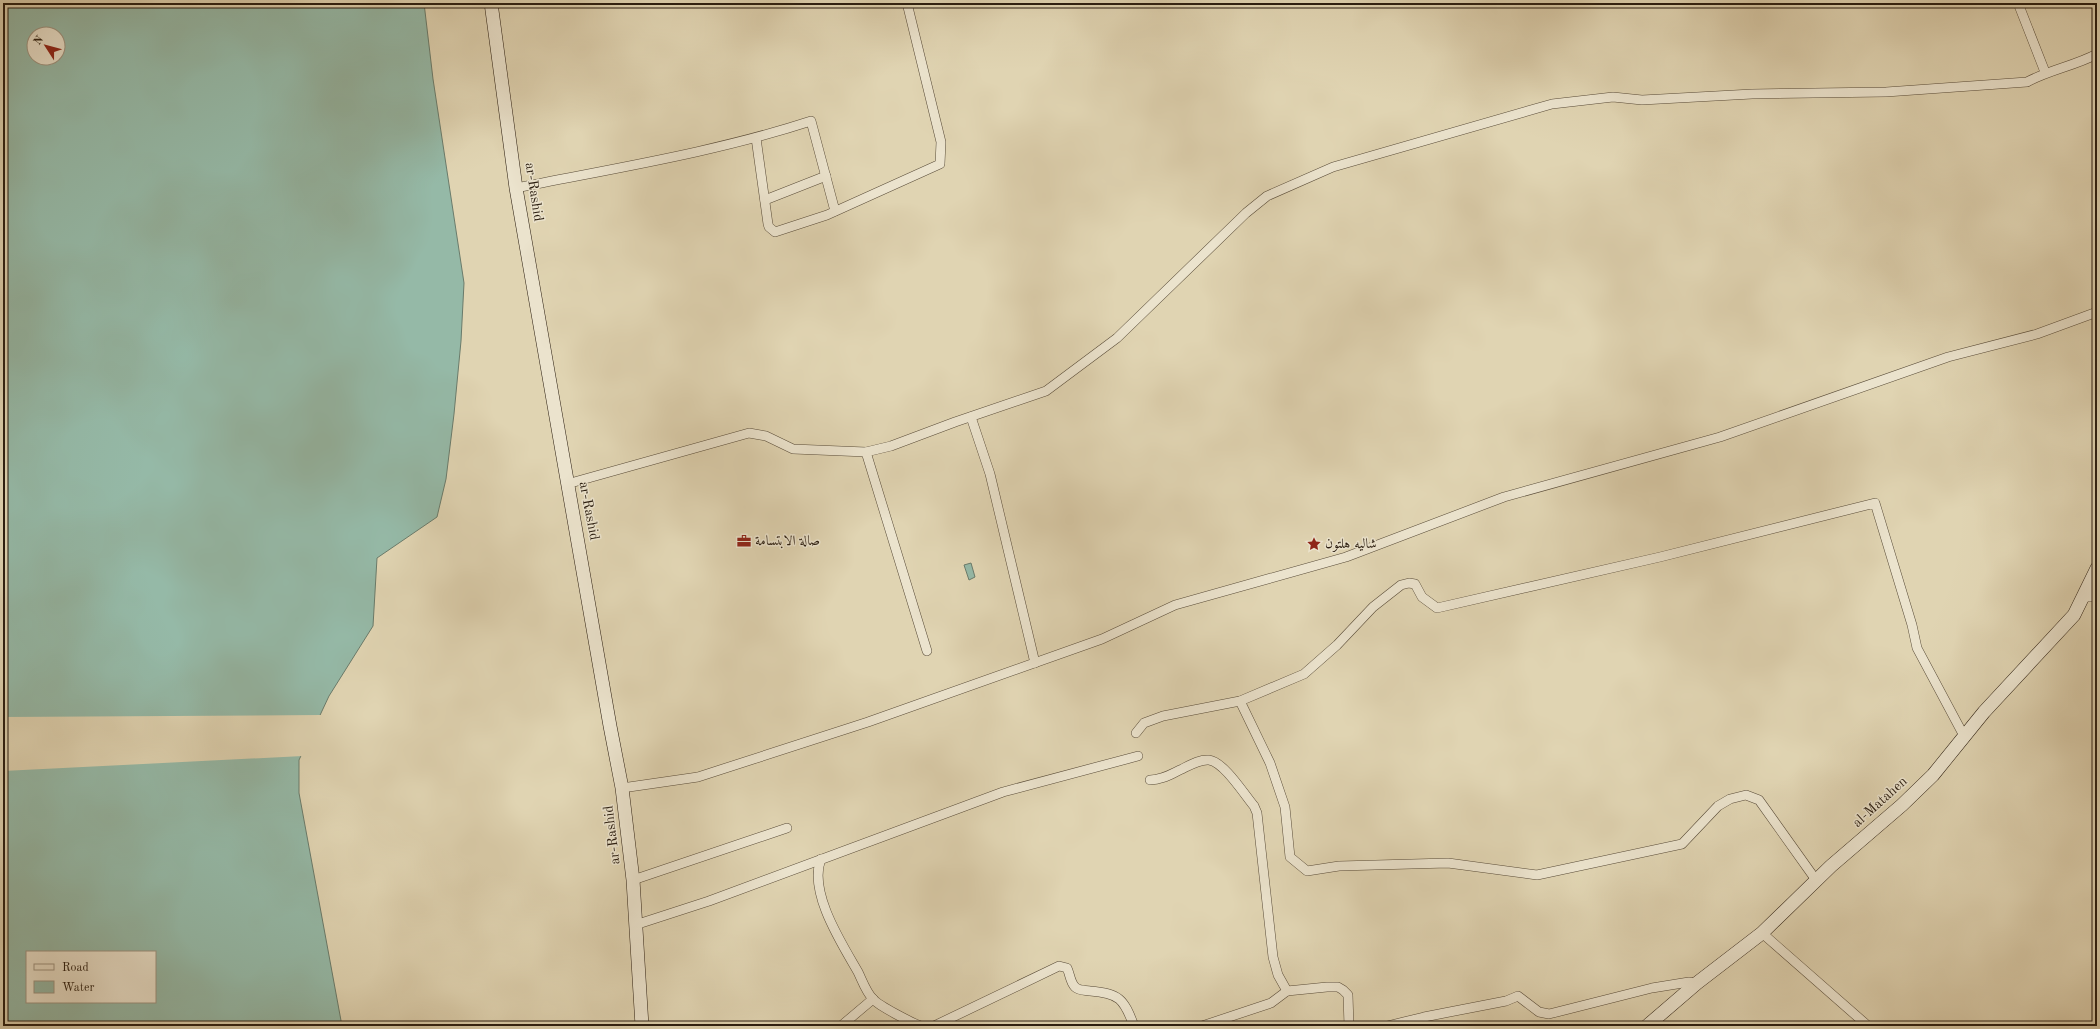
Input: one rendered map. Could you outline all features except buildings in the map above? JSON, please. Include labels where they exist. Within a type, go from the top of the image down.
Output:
[{"type":"main road","name":"ar-Rashid","points":[[491,3],[516,188],[567,484],[622,788],[633,880],[642,1026]]},
{"type":"main road","name":"al-Matahen","points":[[1647,1026],[1697,983],[1762,933],[1816,880],[1902,805],[1933,775],[1964,736],[2074,615],[2097,568]]},
{"type":"street","points":[[756,138],[769,227],[775,232],[835,211],[940,164],[941,142],[907,3]]},
{"type":"street","points":[[2018,3],[2045,72]]},
{"type":"street","points":[[567,484],[749,432],[766,436],[793,449],[866,452],[891,446],[1046,391],[1117,338],[1246,213],[1267,196],[1333,167],[1552,104],[1613,97],[1642,100],[1752,94],[1886,92],[2027,82],[2045,72],[2073,65],[2097,54]]},
{"type":"street","points":[[516,188],[756,138],[812,121],[835,211]]},
{"type":"street","points":[[765,200],[826,176]]},
{"type":"street","points":[[622,788],[698,777],[868,722],[1102,639],[1175,605],[1346,557],[1504,497],[1720,437],[1948,357],[2037,334],[2097,312]]},
{"type":"street","points":[[971,417],[990,474],[1035,663]]},
{"type":"street","points":[[866,452],[927,652]]},
{"type":"street","points":[[1136,734],[1144,723],[1163,716],[1240,701],[1304,674],[1337,646],[1373,607],[1401,585],[1408,583],[1415,584],[1422,597],[1436,608],[1660,557],[1875,503],[1912,625],[1916,648],[1964,736]]},
{"type":"street","points":[[2084,597],[2097,597]]},
{"type":"street","points":[[1240,701],[1270,763],[1282,800],[1290,857],[1307,871],[1339,866],[1448,863],[1537,875],[1682,844],[1718,806],[1730,798],[1746,795],[1758,800],[1816,880]]},
{"type":"street","points":[[635,925],[709,901],[1003,792],[1138,756]]},
{"type":"street","points":[[1150,780],[1160,780],[1189,765],[1204,760],[1211,760],[1225,770],[1254,806],[1257,813],[1273,957],[1278,974],[1287,991]]},
{"type":"street","points":[[633,880],[787,828]]},
{"type":"street","points":[[821,859],[817,868],[817,876],[824,904],[832,926],[873,999],[921,1026]]},
{"type":"street","points":[[1762,933],[1868,1026]]},
{"type":"street","points":[[934,1026],[1054,968],[1064,966],[1069,972],[1075,987],[1080,990],[1109,992],[1116,997],[1123,1004],[1134,1026]]},
{"type":"street","points":[[1387,1026],[1506,1002],[1518,996],[1539,1012],[1549,1014],[1652,988],[1689,982],[1697,983]]},
{"type":"street","points":[[1202,1026],[1271,1003],[1287,991],[1327,987],[1344,990],[1348,995],[1349,1026]]},
{"type":"street","points":[[841,1026],[873,999]]},
{"type":"water","points":[[3,3],[424,3],[433,79],[464,283],[461,341],[446,479],[437,517],[377,558],[373,626],[329,696],[299,760],[299,793],[342,1026],[3,1026]]},
{"type":"water","points":[[971,563],[975,577],[969,580],[964,565]]},
{"type":"pier","points":[[322,715],[303,756],[3,771],[3,717]]},
{"type":"place","name":"صالة الابتسامة","points":[[744,541]]},
{"type":"place","name":"شاليه هلتون","points":[[1314,544]]}]
